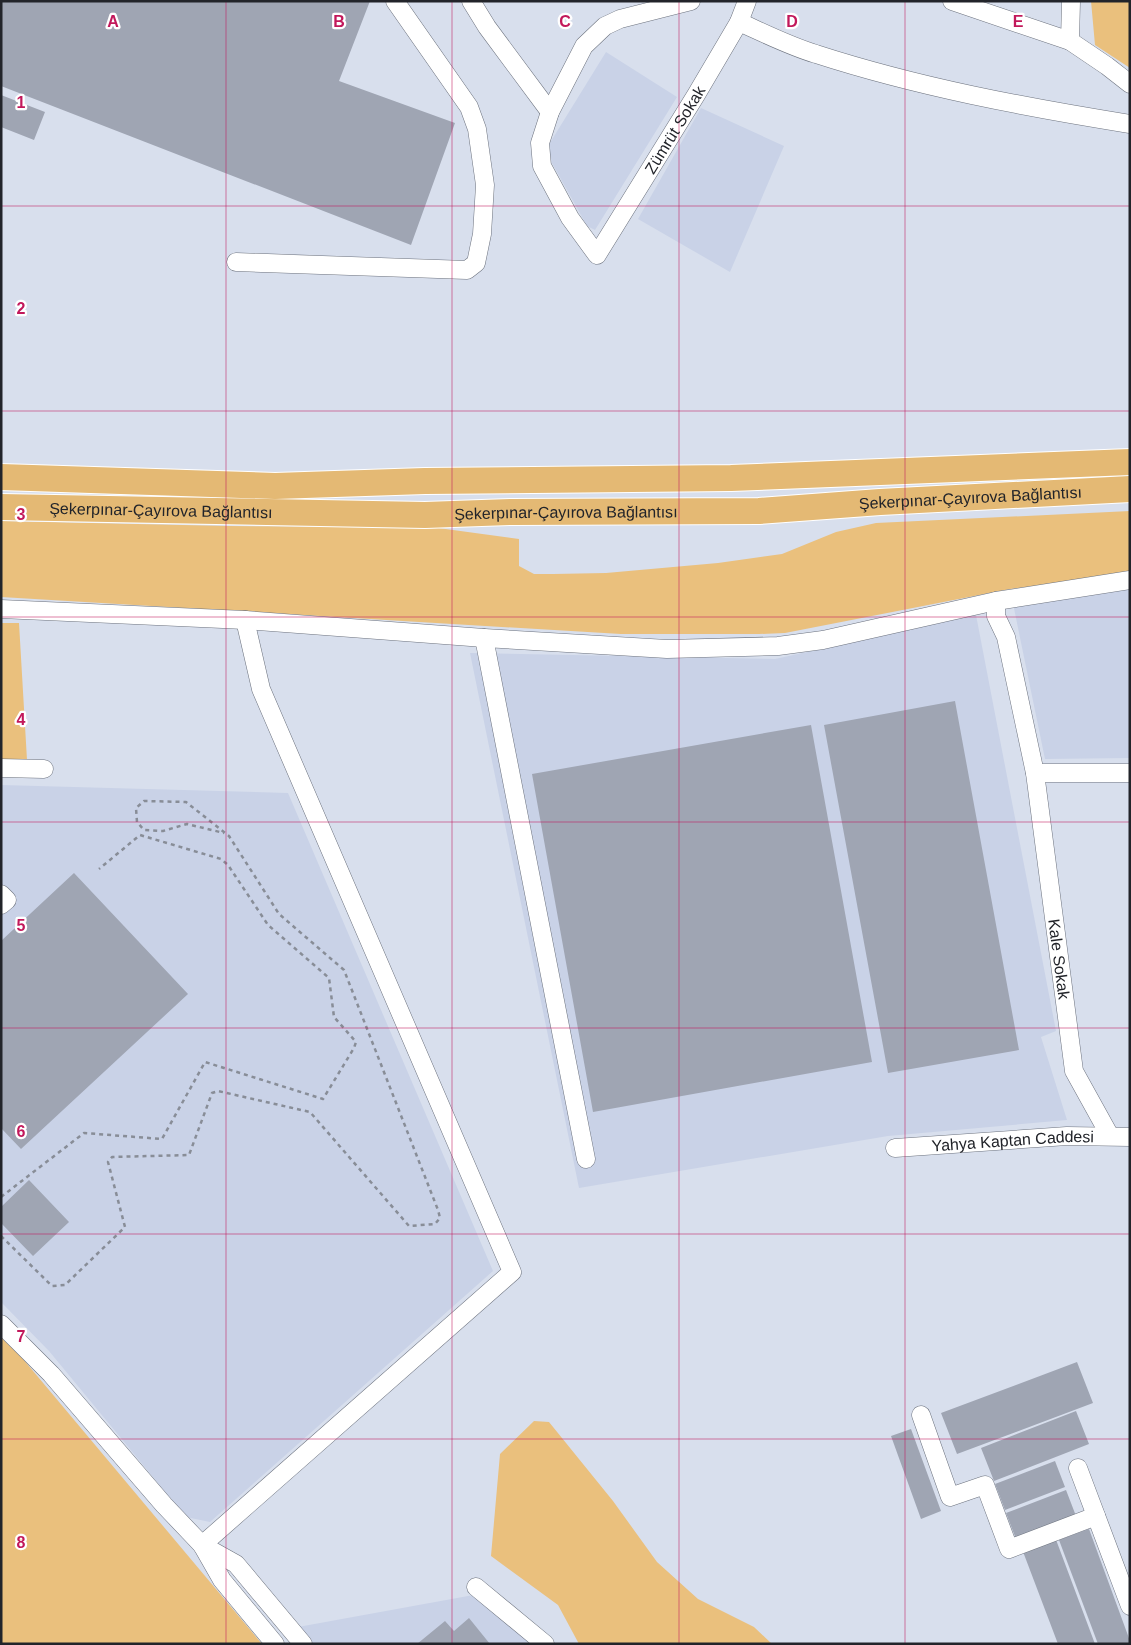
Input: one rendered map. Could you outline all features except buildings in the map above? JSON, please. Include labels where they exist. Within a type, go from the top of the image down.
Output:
[{"type":"highway","name":"Şekerpınar-Çayırova Bağlantısı","points":[[122,481],[275,486],[425,481],[731,478],[1130,462]]},
{"type":"highway","points":[[1,477],[122,481]]},
{"type":"highway","points":[[1,483],[122,481]]},
{"type":"highway","name":"Şekerpınar-Çayırova Bağlantısı","points":[[1,507],[425,515],[511,512],[759,511],[880,502],[1130,489]]},
{"type":"street","points":[[236,262],[467,270],[476,263],[482,234],[485,185],[477,129],[469,107],[395,1]]},
{"type":"street","points":[[471,1],[487,27],[550,112],[584,46],[605,26],[620,19],[683,2]]},
{"type":"street","name":"Zümrüt Sokak","points":[[550,112],[540,143],[542,166],[570,218],[597,255],[739,22],[747,1]]},
{"type":"street","points":[[952,1],[1070,41],[1130,84]]},
{"type":"street","points":[[1070,41],[1071,1]]},
{"type":"street","points":[[739,22],[814,54],[892,76],[1039,110],[1130,124]]},
{"type":"street","points":[[1,610],[245,620],[484,638],[667,648],[778,646],[823,640],[996,601],[1130,580]]},
{"type":"street","name":"Kale Sokak","points":[[996,601],[996,616],[1006,637],[1035,773],[1074,1071],[1110,1136]]},
{"type":"street","points":[[202,1544],[512,1272],[262,689],[245,620]]},
{"type":"street","points":[[484,638],[586,1159]]},
{"type":"street","points":[[1,768],[44,769]]},
{"type":"street","points":[[1035,773],[1130,773]]},
{"type":"street","points":[[1,894],[7,900],[1,905]]},
{"type":"street","name":"Yahya Kaptan Caddesi","points":[[895,1148],[1067,1136],[1130,1136]]},
{"type":"street","points":[[1,1324],[51,1374],[164,1505],[202,1544],[222,1580],[275,1644]]},
{"type":"street","points":[[920,1415],[950,1496],[985,1484],[1009,1549],[1096,1516]]},
{"type":"street","points":[[1078,1468],[1130,1606]]},
{"type":"street","points":[[202,1544],[236,1564],[303,1644]]},
{"type":"street","points":[[476,1587],[545,1644]]},
{"type":"path","points":[[1,1236],[52,1286],[65,1285],[125,1227],[108,1162],[112,1157],[189,1155],[212,1094],[218,1092],[310,1112],[409,1226],[435,1224],[440,1218],[344,970],[279,914],[229,836],[186,802],[144,801],[136,808],[137,822],[144,830],[163,831],[187,824],[224,833]]},
{"type":"path","points":[[1,1197],[84,1132],[162,1139],[205,1062],[323,1099],[356,1042],[334,1017],[329,978],[268,925],[228,865],[220,859],[140,835],[99,869]]},
{"type":"shaded area","points":[[1091,1],[1130,1],[1130,68],[1095,45]]},
{"type":"shaded area","points":[[606,52],[677,97],[595,230],[587,226],[552,163],[548,146]]},
{"type":"shaded area","points":[[701,108],[784,146],[730,272],[638,219]]},
{"type":"shaded area","points":[[1130,511],[1130,575],[1010,589],[785,633],[621,634],[1,597],[1,521],[228,526],[431,527],[519,539],[519,566],[534,574],[553,574],[606,573],[718,563],[782,554],[836,532],[876,523]]},
{"type":"shaded area","points":[[1130,575],[1130,758],[1045,759],[1010,589]]},
{"type":"shaded area","points":[[976,615],[1056,1031],[1041,1037],[1067,1120],[888,1136],[579,1188],[470,653],[775,659]]},
{"type":"shaded area","points":[[1,623],[19,623],[27,760],[1,759]]},
{"type":"shaded area","points":[[1,785],[288,793],[493,1271],[210,1522],[186,1517],[49,1351],[1,1302]]},
{"type":"shaded area","points":[[1,1337],[23,1359],[262,1644],[1,1644]]},
{"type":"shaded area","points":[[534,1421],[549,1422],[613,1501],[657,1562],[698,1599],[754,1627],[772,1644],[579,1644],[558,1605],[491,1556],[500,1454]]},
{"type":"shaded area","points":[[490,1592],[553,1644],[312,1644],[298,1627]]}]
